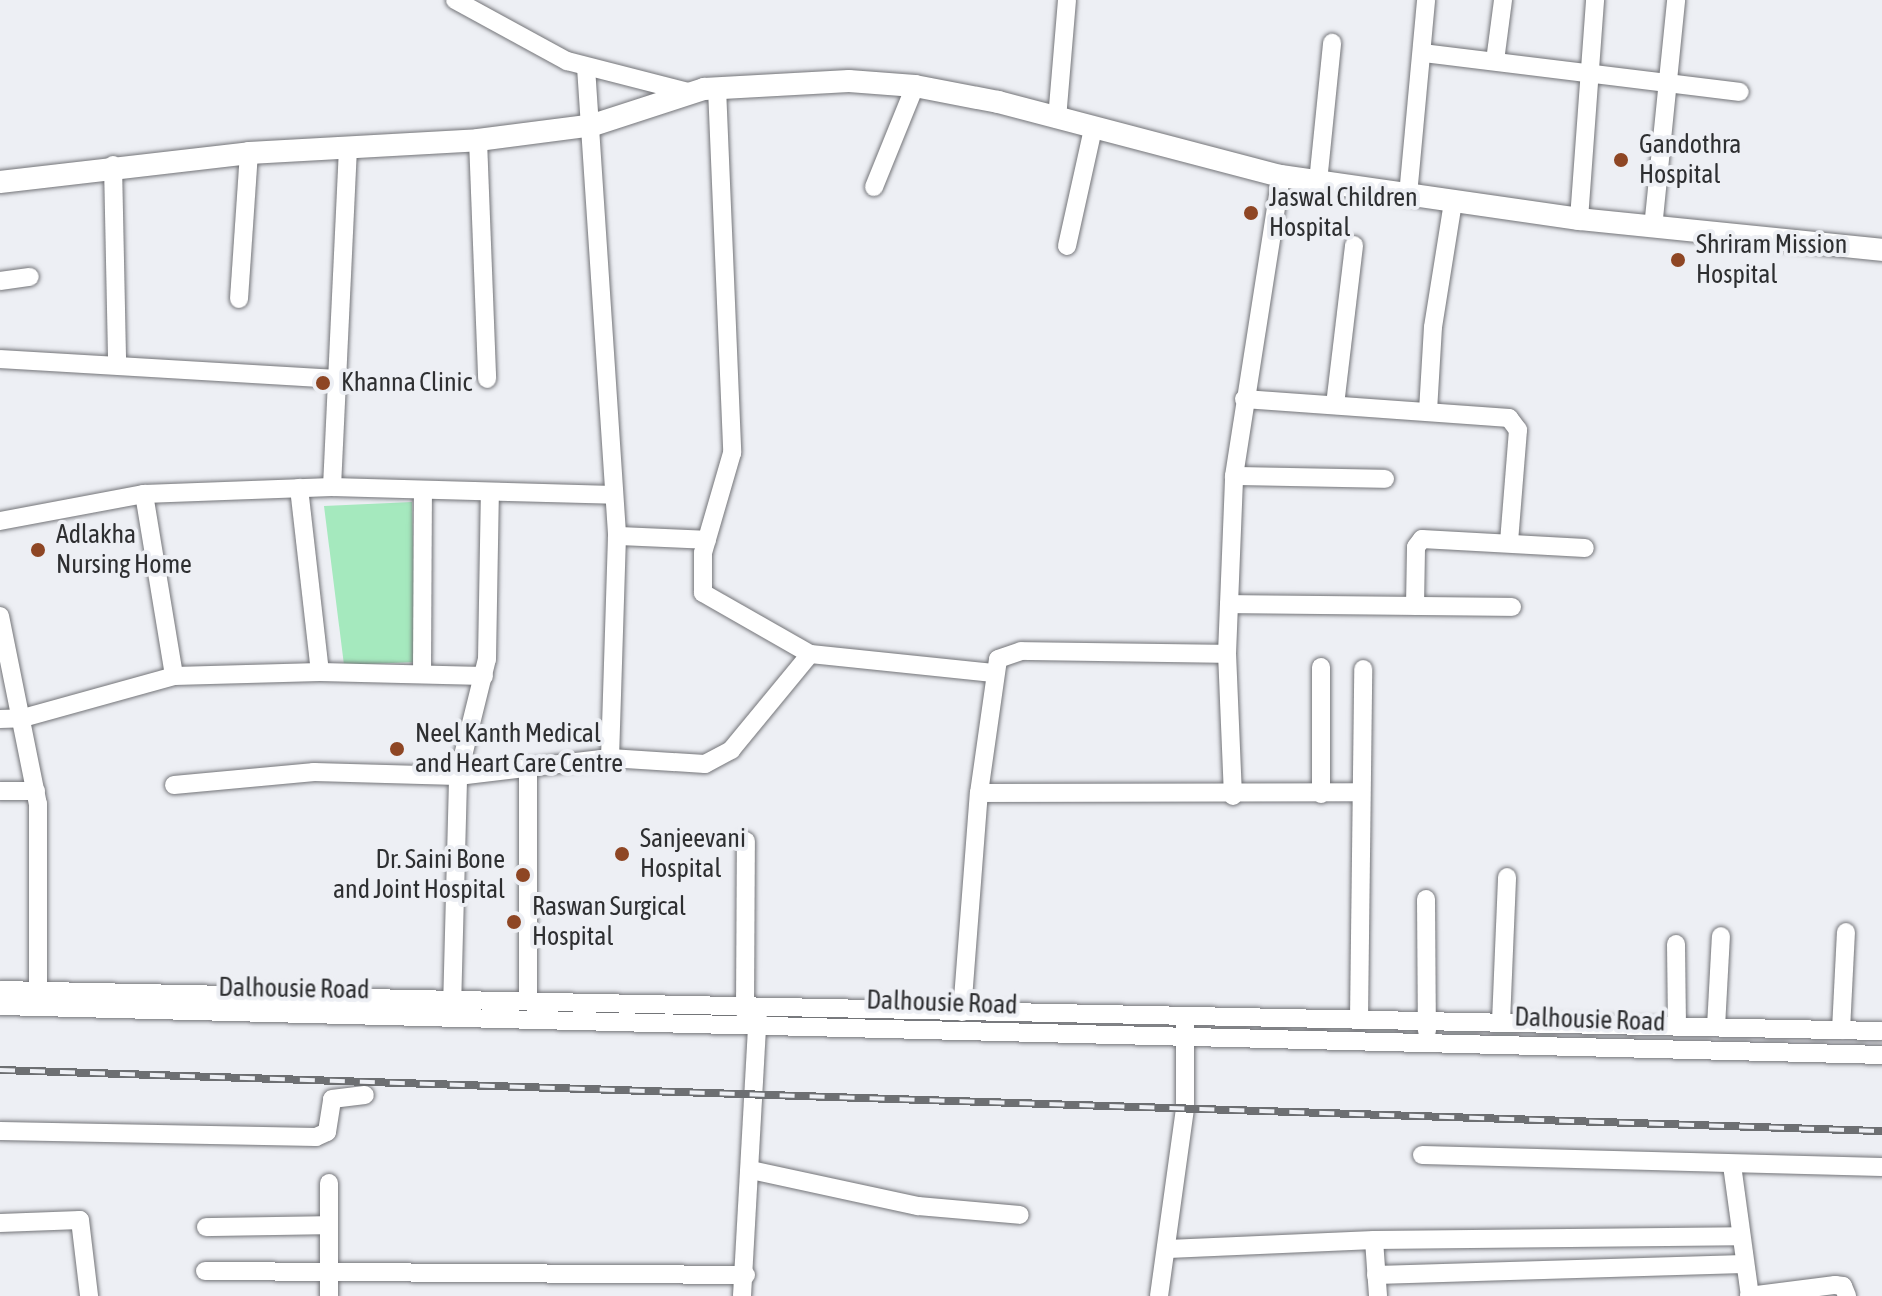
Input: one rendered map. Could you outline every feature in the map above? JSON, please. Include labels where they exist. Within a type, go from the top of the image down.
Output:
[{"type":"main road","points":[[0,182],[113,165],[249,153],[478,140],[593,125],[688,92],[823,82],[915,86],[1281,176],[1318,182],[1653,228],[1882,250]]},
{"type":"street","points":[[455,0],[586,67],[688,92]]},
{"type":"street","points":[[1057,119],[1067,0]]},
{"type":"street","points":[[1408,195],[1426,0]]},
{"type":"street","points":[[1495,61],[1503,0]]},
{"type":"street","points":[[1579,219],[1595,0]]},
{"type":"street","points":[[1653,228],[1676,0]]},
{"type":"street","points":[[1318,182],[1332,43]]},
{"type":"street","points":[[1423,53],[1740,92]]},
{"type":"street","points":[[586,67],[593,125],[617,536],[610,758]]},
{"type":"street","points":[[874,187],[915,86]]},
{"type":"street","points":[[717,88],[732,453],[707,540],[700,577],[707,598],[810,654],[994,673]]},
{"type":"street","points":[[1067,246],[1093,129]]},
{"type":"street","points":[[478,140],[487,379]]},
{"type":"street","points":[[332,487],[348,146]]},
{"type":"street","points":[[239,299],[249,153]]},
{"type":"street","points":[[113,165],[117,364]]},
{"type":"street","points":[[1233,796],[1227,654],[1234,476],[1281,176]]},
{"type":"street","points":[[1428,411],[1433,327],[1453,202]]},
{"type":"street","points":[[1335,405],[1354,245]]},
{"type":"street","points":[[0,281],[30,277]]},
{"type":"street","points":[[0,359],[336,379]]},
{"type":"street","points":[[1244,399],[1502,417],[1517,425],[1509,542]]},
{"type":"street","points":[[1234,476],[1385,479]]},
{"type":"street","points":[[0,521],[144,494],[332,487],[614,495]]},
{"type":"street","points":[[299,488],[320,672]]},
{"type":"street","points":[[422,673],[423,490]]},
{"type":"street","points":[[452,1018],[458,776],[484,676],[490,492]]},
{"type":"street","points":[[144,494],[174,676]]},
{"type":"street","points":[[617,536],[707,540]]},
{"type":"street","points":[[1415,606],[1419,540],[1585,548]]},
{"type":"street","points":[[1229,604],[1512,607]]},
{"type":"street","points":[[0,616],[36,791],[38,1000]]},
{"type":"street","points":[[962,1012],[979,793],[994,673],[1004,654],[1021,651],[1227,654]]},
{"type":"street","points":[[174,785],[314,772],[458,776],[610,758],[697,765],[721,759],[810,654]]},
{"type":"street","points":[[1321,667],[1321,794]]},
{"type":"street","points":[[1359,1019],[1363,669]]},
{"type":"street","points":[[0,719],[23,718],[174,676],[320,672],[484,676]]},
{"type":"street","points":[[528,767],[528,999]]},
{"type":"street","points":[[0,791],[36,791]]},
{"type":"street","points":[[979,793],[1233,796],[1361,792]]},
{"type":"street","points":[[742,1296],[746,1275],[751,1170],[746,841]]},
{"type":"street","points":[[1501,1022],[1507,877]]},
{"type":"street","points":[[1426,899],[1427,1042]]},
{"type":"street","points":[[1841,1030],[1846,932]]},
{"type":"street","points":[[1716,1027],[1721,936]]},
{"type":"street","points":[[1676,944],[1677,1024]]},
{"type":"street","name":"Dalhousie Road","points":[[0,990],[38,1000],[452,1018],[962,1012],[1427,1042],[1882,1055]]},
{"type":"street","name":"Dalhousie Road","points":[[0,1006],[38,1000],[453,998],[528,999],[751,1013],[1185,1024],[1359,1019],[1882,1031]]},
{"type":"street","points":[[1159,1296],[1168,1249],[1185,1109],[1185,1024]]},
{"type":"street","points":[[0,1131],[316,1137],[327,1132],[332,1099],[365,1095]]},
{"type":"street","points":[[1422,1155],[1882,1167]]},
{"type":"street","points":[[1732,1165],[1750,1296],[1835,1285],[1843,1286],[1847,1296]]},
{"type":"street","points":[[751,1170],[918,1206],[1020,1215]]},
{"type":"street","points":[[329,1183],[329,1296]]},
{"type":"street","points":[[0,1223],[80,1220],[89,1296]]},
{"type":"street","points":[[206,1227],[329,1225]]},
{"type":"street","points":[[1168,1249],[1374,1240],[1740,1236]]},
{"type":"street","points":[[1374,1240],[1378,1296]]},
{"type":"street","points":[[1376,1275],[1744,1264]]},
{"type":"street","points":[[205,1271],[746,1275]]},
{"type":"green space","points":[[412,502],[416,662],[344,665],[324,506]]},
{"type":"railway","points":[[0,1070],[1882,1131]]},
{"type":"place","name":"Gandothra Hospital","points":[[1621,160]]},
{"type":"place","name":"Jaswal Children Hospital","points":[[1251,213]]},
{"type":"place","name":"Shriram Mission Hospital","points":[[1678,260]]},
{"type":"place","name":"Khanna Clinic","points":[[323,383]]},
{"type":"place","name":"Adlakha Nursing Home","points":[[38,550]]},
{"type":"place","name":"Neel Kanth Medical and Heart Care Centre","points":[[397,749]]},
{"type":"place","name":"Sanjeevani Hospital","points":[[622,854]]},
{"type":"place","name":"Dr. Saini Bone and Joint Hospital","points":[[523,875]]},
{"type":"place","name":"Raswan Surgical Hospital","points":[[514,922]]}]
